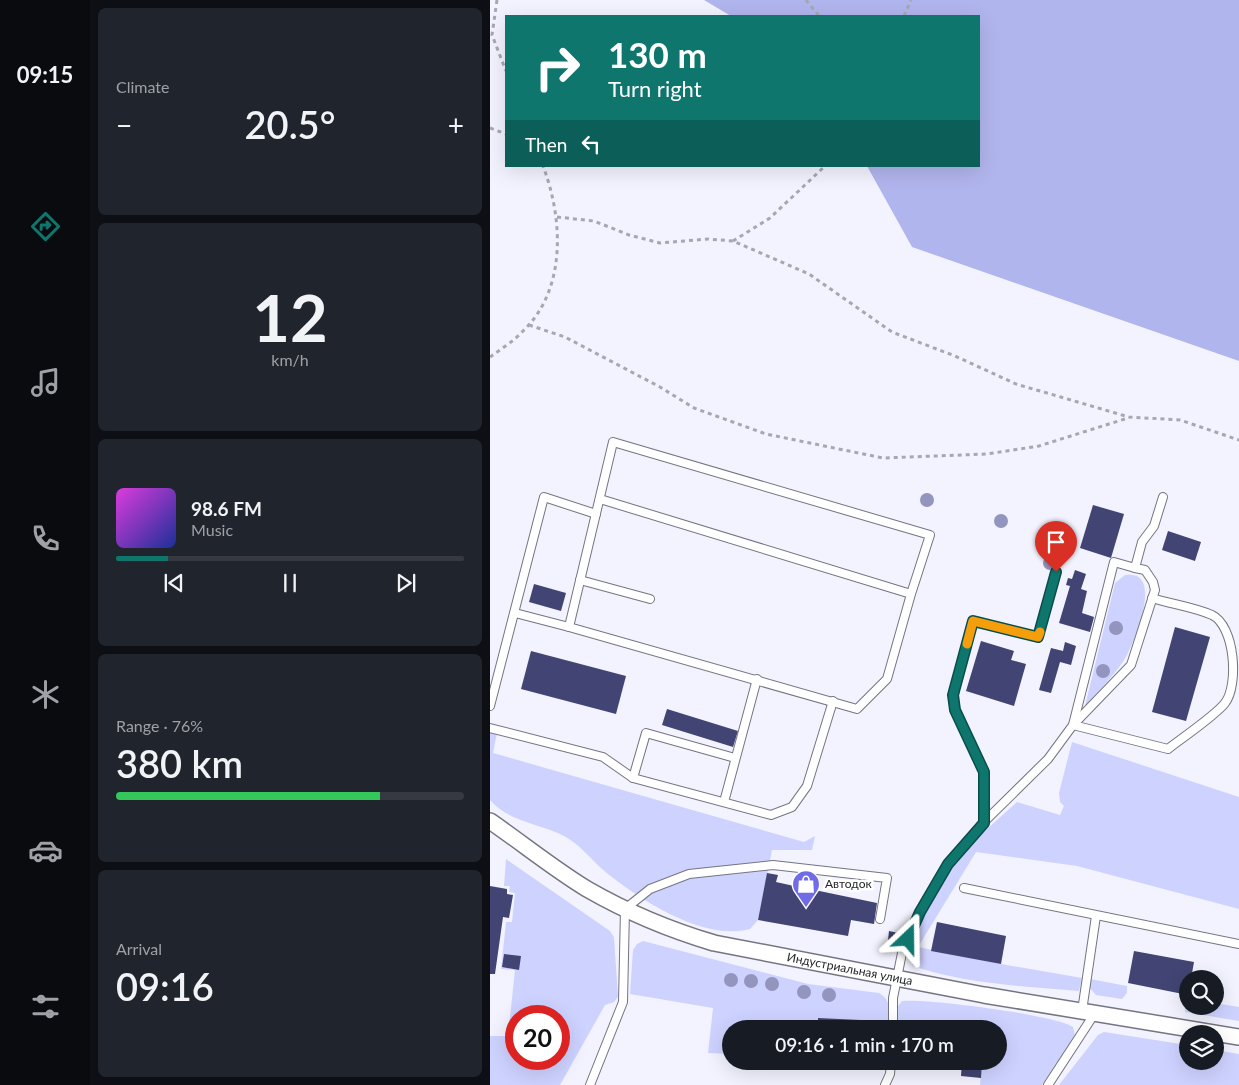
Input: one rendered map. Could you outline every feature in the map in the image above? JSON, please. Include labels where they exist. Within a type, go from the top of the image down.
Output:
[{"type":"street","name":"Индустриальная улица","points":[[490,821],[586,888],[625,908],[686,934],[714,943],[896,978],[1239,1037]]},
{"type":"lane","points":[[515,613],[857,708],[886,679],[930,535],[612,442],[569,627]]},
{"type":"lane","points":[[1135,568],[1142,542],[1154,526],[1163,496]]},
{"type":"lane","points":[[490,706],[544,497],[596,514]]},
{"type":"lane","points":[[600,499],[911,594]]},
{"type":"lane","points":[[894,1020],[896,978],[902,953],[920,912],[948,864],[984,823],[1048,759],[1073,725],[1131,665],[1155,590],[1146,570],[1114,562],[1073,725]]},
{"type":"lane","points":[[984,823],[984,772],[955,710],[953,695],[973,621],[1038,637],[1056,572]]},
{"type":"lane","points":[[580,580],[650,599]]},
{"type":"lane","points":[[1073,725],[1168,749],[1226,703],[1234,672],[1233,649],[1225,631],[1214,616],[1152,598]]},
{"type":"lane","points":[[724,802],[757,679]]},
{"type":"lane","points":[[490,728],[603,758],[633,778],[771,815],[792,807],[807,786],[833,701]]},
{"type":"lane","points":[[633,778],[646,733],[735,758]]},
{"type":"lane","points":[[590,1085],[623,1002],[625,908],[650,889],[689,874],[773,865],[887,878],[880,919]]},
{"type":"lane","points":[[964,888],[1239,944]]},
{"type":"lane","points":[[1048,1085],[1088,1012],[1096,916]]},
{"type":"lane","points":[[884,1085],[890,1070]]},
{"type":"path","points":[[497,0],[491,34],[505,69]]},
{"type":"path","points":[[806,0],[818,15]]},
{"type":"path","points":[[904,15],[911,0]]},
{"type":"path","points":[[490,128],[505,134]]},
{"type":"path","points":[[490,357],[529,325],[540,310],[551,285],[557,248],[557,217],[543,167]]},
{"type":"path","points":[[733,242],[770,218],[824,167]]},
{"type":"path","points":[[557,217],[594,221],[629,235],[660,243],[708,239],[733,242],[809,274],[892,332],[955,356],[1016,384],[1128,417],[1180,420],[1239,440]]},
{"type":"path","points":[[529,325],[565,336],[660,387],[694,408],[766,434],[884,458],[987,454],[1039,446],[1128,417]]},
{"type":"shaded area","points":[[704,0],[1239,0],[1239,361],[912,247],[868,167],[980,167],[980,15],[729,15]]},
{"type":"shaded area","points":[[1125,575],[1137,576],[1143,583],[1145,593],[1141,621],[1123,662],[1085,706],[1115,583]]},
{"type":"shaded area","points":[[490,733],[497,733],[493,753],[804,842],[815,836],[812,850],[772,850],[758,920],[750,929],[732,931],[712,929],[692,923],[672,915],[633,892],[602,869],[569,839],[515,818],[490,800]]},
{"type":"shaded area","points":[[1072,742],[1239,797],[1239,909],[1077,866],[976,852],[918,947],[1082,978],[1079,991],[1016,986],[952,977],[913,966],[910,950],[925,912],[956,862],[969,846],[1017,802],[1060,815],[1064,806],[1060,802],[1059,793]]},
{"type":"shaded area","points":[[506,859],[610,931],[614,937],[618,997],[614,1002],[605,1005],[570,1067],[570,1005],[511,1005],[515,970],[501,969],[506,922],[512,922],[515,893],[509,892],[510,886],[504,886]]},
{"type":"shaded area","points":[[643,941],[808,984],[879,993],[888,1002],[889,1020],[722,1020],[722,1054],[708,1053],[713,1008],[630,994],[633,950],[637,944]]},
{"type":"shaded area","points":[[1090,979],[1127,986],[1127,993],[1122,999],[1096,995],[1089,987]]},
{"type":"shaded area","points":[[902,1001],[936,1002],[1042,1017],[1073,1027],[1075,1036],[1042,1085],[980,1085],[981,1070],[1007,1070],[1007,1020],[897,1020],[898,1006]]},
{"type":"shaded area","points":[[1224,1004],[1239,1007],[1239,1021],[1203,1015],[1224,1015]]},
{"type":"shaded area","points":[[1104,1032],[1179,1044],[1179,1070],[1224,1070],[1224,1052],[1239,1054],[1239,1085],[1059,1085],[1098,1035]]},
{"type":"shaded area","points":[[490,1036],[505,1036],[505,1070],[568,1070],[560,1085],[490,1085]]},
{"type":"building","points":[[1093,505],[1124,514],[1111,558],[1080,548]]},
{"type":"building","points":[[1168,531],[1201,542],[1195,561],[1162,550]]},
{"type":"building","points":[[1075,570],[1086,574],[1081,589],[1087,591],[1082,613],[1094,617],[1090,632],[1059,623],[1070,586],[1066,585],[1068,578],[1072,579]]},
{"type":"building","points":[[534,584],[566,593],[561,611],[529,602]]},
{"type":"building","points":[[1175,627],[1210,637],[1186,721],[1152,712]]},
{"type":"building","points":[[981,641],[1014,651],[1011,660],[1026,664],[1014,706],[966,691]]},
{"type":"building","points":[[1065,642],[1076,646],[1071,665],[1060,662],[1051,693],[1039,690],[1051,648],[1063,651]]},
{"type":"building","points":[[531,651],[626,676],[616,714],[521,689]]},
{"type":"building","points":[[667,709],[738,731],[733,747],[662,725]]},
{"type":"building","points":[[767,873],[778,875],[776,882],[794,886],[796,877],[807,879],[805,888],[877,903],[874,924],[851,920],[848,936],[758,920]]},
{"type":"building","points":[[490,886],[507,889],[507,894],[513,895],[509,918],[503,917],[495,974],[490,974]]},
{"type":"building","points":[[937,922],[1006,936],[1001,964],[931,951]]},
{"type":"building","points":[[889,931],[898,933],[897,942],[888,940]]},
{"type":"building","points":[[1134,951],[1194,962],[1193,970],[1179,970],[1179,993],[1128,983]]},
{"type":"building","points":[[504,954],[521,956],[519,970],[502,967]]},
{"type":"building","points":[[818,1018],[861,1020],[818,1020]]},
{"type":"building","points":[[961,1070],[981,1070],[981,1078],[961,1076]]},
{"type":"slow traffic","points":[[967,644],[973,621],[1038,637],[1040,632]]},
{"type":"place","name":"Автодок","points":[[806,908]]},
{"type":"route","points":[[908,939],[920,912],[948,864],[984,823],[984,772],[955,710],[953,695],[973,621],[1038,637],[1056,572]]}]
